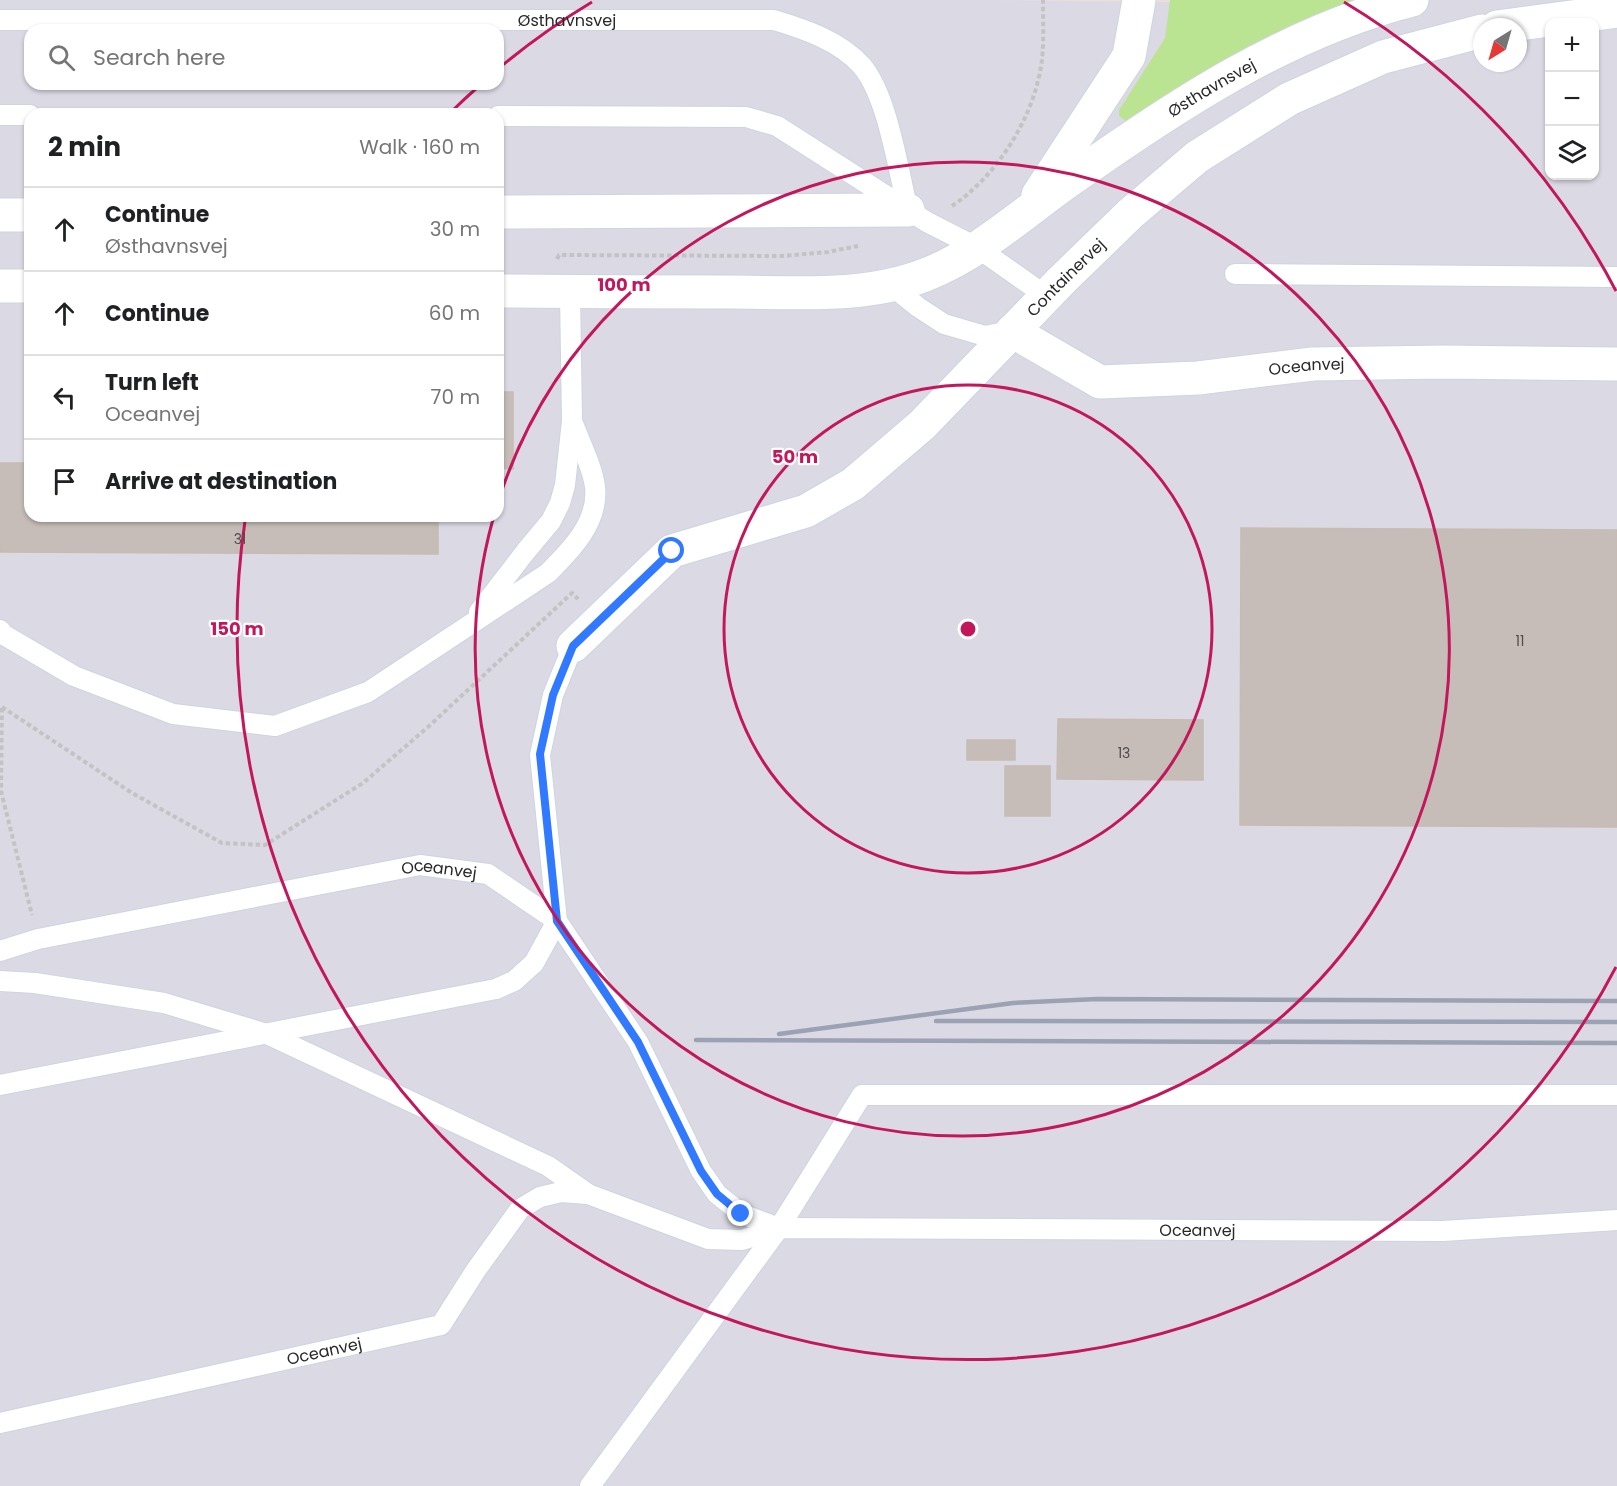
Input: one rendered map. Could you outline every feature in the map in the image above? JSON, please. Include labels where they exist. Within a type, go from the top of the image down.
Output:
[{"type":"street","name":"Østhavnsvej","points":[[1029,209],[1129,56],[1139,0]]},
{"type":"street","name":"Østhavnsvej","points":[[504,291],[825,292],[892,286],[957,261],[1188,101],[1249,66],[1301,39],[1377,9],[1412,0]]},
{"type":"street","points":[[1527,23],[1617,11]]},
{"type":"street","name":"Containervej","points":[[601,619],[672,551],[806,511],[854,484],[922,425],[1046,296],[1130,214],[1197,157],[1289,99],[1383,57],[1473,33]]},
{"type":"street","points":[[504,212],[908,210]]},
{"type":"street","points":[[0,215],[24,215]]},
{"type":"street","points":[[0,286],[24,286]]},
{"type":"street","name":"Oceanvej","points":[[1012,331],[1100,382],[1198,378],[1313,364],[1443,362],[1617,364]]},
{"type":"street","points":[[573,646],[601,619]]},
{"type":"lane","name":"Østhavnsvej","points":[[0,20],[774,20],[804,29],[836,45],[862,66],[880,96],[908,210]]},
{"type":"lane","points":[[0,115],[24,115]]},
{"type":"lane","points":[[504,116],[746,117],[777,126],[927,222],[978,248],[1046,296]]},
{"type":"lane","points":[[1235,274],[1617,277]]},
{"type":"lane","points":[[892,286],[944,324],[985,336],[1012,331]]},
{"type":"lane","points":[[470,624],[551,521],[560,503],[565,485],[572,421],[570,292]]},
{"type":"lane","points":[[0,630],[4,635],[74,676],[172,714],[275,726],[368,692],[548,573],[577,541],[587,526],[595,498],[595,484],[572,421]]},
{"type":"lane","points":[[0,1085],[496,989],[514,981],[534,963],[557,921],[540,754],[553,695],[573,646]]},
{"type":"lane","name":"Oceanvej","points":[[0,951],[38,939],[420,865],[488,874],[557,921],[638,1042],[701,1171],[717,1194],[741,1214],[779,1228]]},
{"type":"lane","name":"Oceanvej","points":[[0,981],[35,983],[164,1003],[267,1034],[548,1166],[588,1194],[708,1239],[742,1240],[779,1228],[1443,1231],[1617,1220]]},
{"type":"lane","points":[[590,1486],[779,1228],[862,1095],[1617,1095]]},
{"type":"lane","name":"Oceanvej","points":[[0,1423],[441,1325],[476,1270],[520,1209],[540,1197],[561,1192],[588,1194]]},
{"type":"path","points":[[38,939],[1,791],[2,707],[132,793],[222,843],[265,845],[363,783],[428,727],[572,593],[601,619]]},
{"type":"shaded area","points":[[0,0],[985,0],[1265,3],[1369,0],[1617,0],[1617,1486],[0,1486]]},
{"type":"green space","points":[[1170,0],[1359,0],[1277,32],[1133,119],[1126,121],[1119,116],[1119,110],[1165,38]]},
{"type":"building","points":[[504,392],[513,392],[513,469],[504,468]]},
{"type":"building","points":[[0,463],[24,463],[24,522],[438,522],[438,554],[0,552]]},
{"type":"building","points":[[1241,528],[1617,530],[1617,827],[1240,825]]},
{"type":"building","points":[[1058,719],[1203,720],[1203,780],[1057,779]]},
{"type":"building","points":[[967,740],[1015,740],[1015,760],[967,760]]},
{"type":"building","points":[[1005,766],[1050,766],[1050,816],[1005,816]]},
{"type":"railway","points":[[779,1034],[1013,1003],[1097,999],[1617,1001]]},
{"type":"railway","points":[[936,1021],[1617,1022]]},
{"type":"railway","points":[[696,1040],[1617,1043]]},
{"type":"route","points":[[672,551],[573,646],[553,695],[540,754],[557,921],[638,1042],[701,1171],[717,1194],[741,1214]]}]
